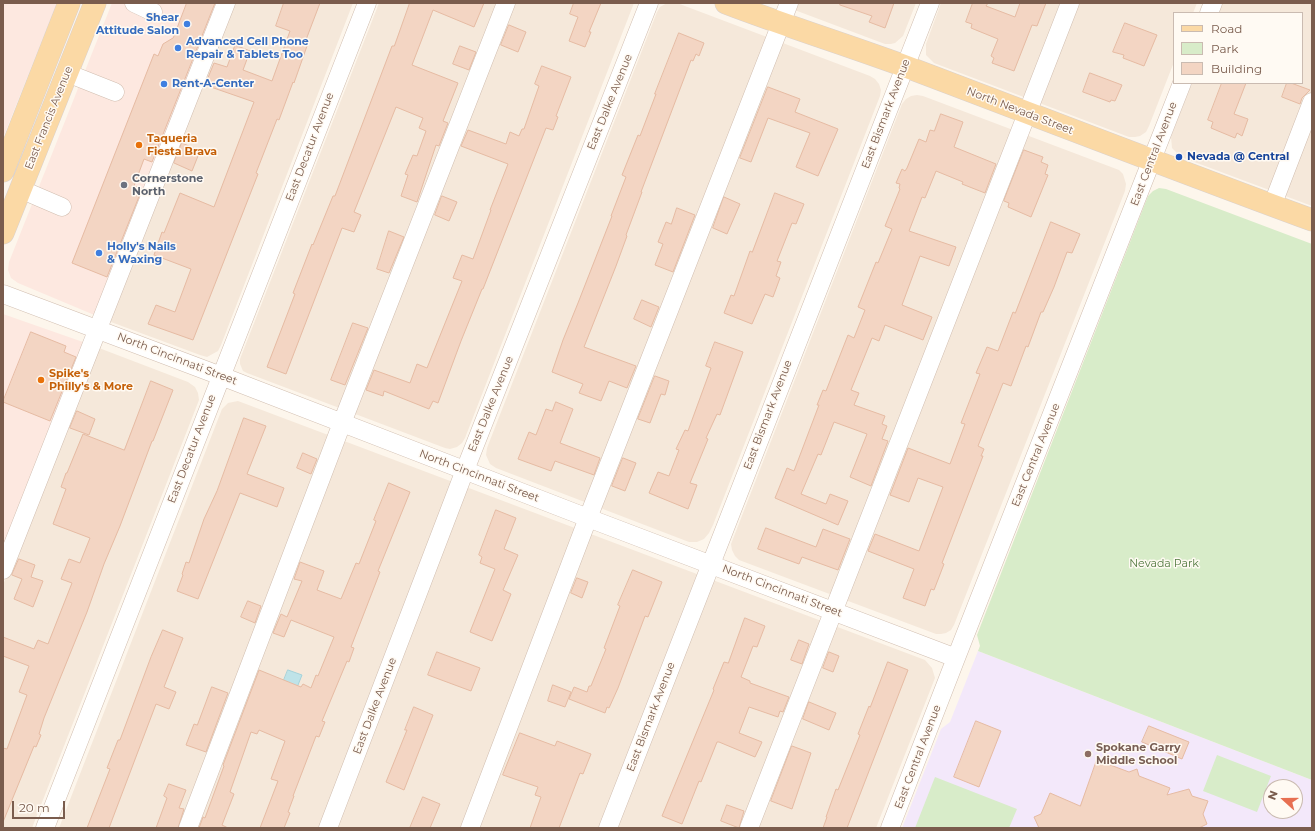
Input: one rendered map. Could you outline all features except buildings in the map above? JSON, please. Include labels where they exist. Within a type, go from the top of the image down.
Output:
[{"type":"main road","name":"East Francis Avenue","points":[[4,164],[69,3]]},
{"type":"main road","name":"East Francis Avenue","points":[[3,233],[94,3]]},
{"type":"main road","name":"North Nevada Street","points":[[726,3],[781,24],[905,66],[1152,161],[1312,220]]},
{"type":"street","points":[[134,3],[153,12]]},
{"type":"street","points":[[3,570],[226,3]]},
{"type":"street","name":"East Decatur Avenue","points":[[44,828],[367,3]]},
{"type":"street","points":[[188,828],[342,423],[506,3]]},
{"type":"street","name":"East Dalke Avenue","points":[[328,828],[465,470],[650,3]]},
{"type":"street","points":[[470,828],[588,518],[789,3]]},
{"type":"street","name":"East Bismark Avenue","points":[[608,828],[930,3]]},
{"type":"street","points":[[749,828],[1070,3]]},
{"type":"street","points":[[67,73],[115,92]]},
{"type":"street","name":"East Central Avenue","points":[[890,828],[1182,84]]},
{"type":"street","points":[[1272,206],[1312,102]]},
{"type":"street","points":[[20,189],[62,207]]},
{"type":"street","name":"North Cincinnati Street","points":[[3,294],[98,329],[956,658]]},
{"type":"shaded area","points":[[3,3],[57,3],[3,138]]},
{"type":"shaded area","points":[[112,3],[220,3],[96,314],[92,314],[18,283],[11,278],[8,270],[9,262]]},
{"type":"shaded area","points":[[231,3],[353,3],[221,345],[218,351],[207,357],[111,322],[110,320]]},
{"type":"shaded area","points":[[379,3],[634,3],[465,438],[457,447],[450,449],[247,373],[243,371],[240,364],[240,359]]},
{"type":"shaded area","points":[[667,3],[677,3],[870,76],[879,84],[881,90],[880,96],[713,525],[704,539],[697,542],[689,542],[496,468],[490,464],[486,455],[487,448],[657,12],[660,7]]},
{"type":"shaded area","points":[[776,3],[916,3],[903,36],[895,43],[885,44]]},
{"type":"shaded area","points":[[941,3],[1197,3],[1193,12],[1173,12],[1173,65],[1146,132],[1135,137],[1129,137],[934,63],[926,55],[926,44]]},
{"type":"shaded area","points":[[1222,3],[1312,3],[1312,206],[1181,157],[1172,148],[1171,137],[1192,84],[1303,84],[1303,12],[1219,12]]},
{"type":"shaded area","points":[[917,95],[1119,170],[1123,174],[1126,184],[1125,191],[954,625],[951,630],[941,634],[936,634],[739,560],[732,550],[731,544],[902,104],[911,96]]},
{"type":"shaded area","points":[[3,314],[83,342],[3,557]]},
{"type":"shaded area","points":[[99,348],[188,382],[195,387],[199,400],[32,828],[3,828],[3,585]]},
{"type":"shaded area","points":[[238,401],[925,660],[932,668],[935,678],[876,828],[59,828],[222,409],[228,403]]},
{"type":"shaded area","name":"Spokane Garry Middle School","points":[[978,651],[1312,780],[1312,828],[902,828],[941,729],[950,722]]},
{"type":"green space","name":"Nevada Park","points":[[1159,188],[1166,189],[1312,244],[1312,780],[978,651],[980,646],[977,635],[1148,196]]},
{"type":"green space","points":[[1217,755],[1271,776],[1270,779],[1263,779],[1263,797],[1257,812],[1203,791]]},
{"type":"green space","points":[[935,777],[1017,809],[1009,828],[915,828]]},
{"type":"water","points":[[288,670],[302,675],[292,700],[278,695]]},
{"type":"place","name":"Shear Attitude Salon","points":[[187,24]]},
{"type":"place","name":"Advanced Cell Phone Repair & Tablets Too","points":[[178,48]]},
{"type":"place","name":"Rent-A-Center","points":[[164,84]]},
{"type":"place","name":"Taqueria Fiesta Brava","points":[[139,145]]},
{"type":"place","name":"Nevada @ Central","points":[[1179,157]]},
{"type":"place","name":"Cornerstone North","points":[[124,185]]},
{"type":"place","name":"Holly's Nails & Waxing","points":[[99,253]]},
{"type":"place","name":"Spike's Philly's & More","points":[[41,380]]},
{"type":"place","name":"Spokane Garry Middle School","points":[[1088,754]]}]
